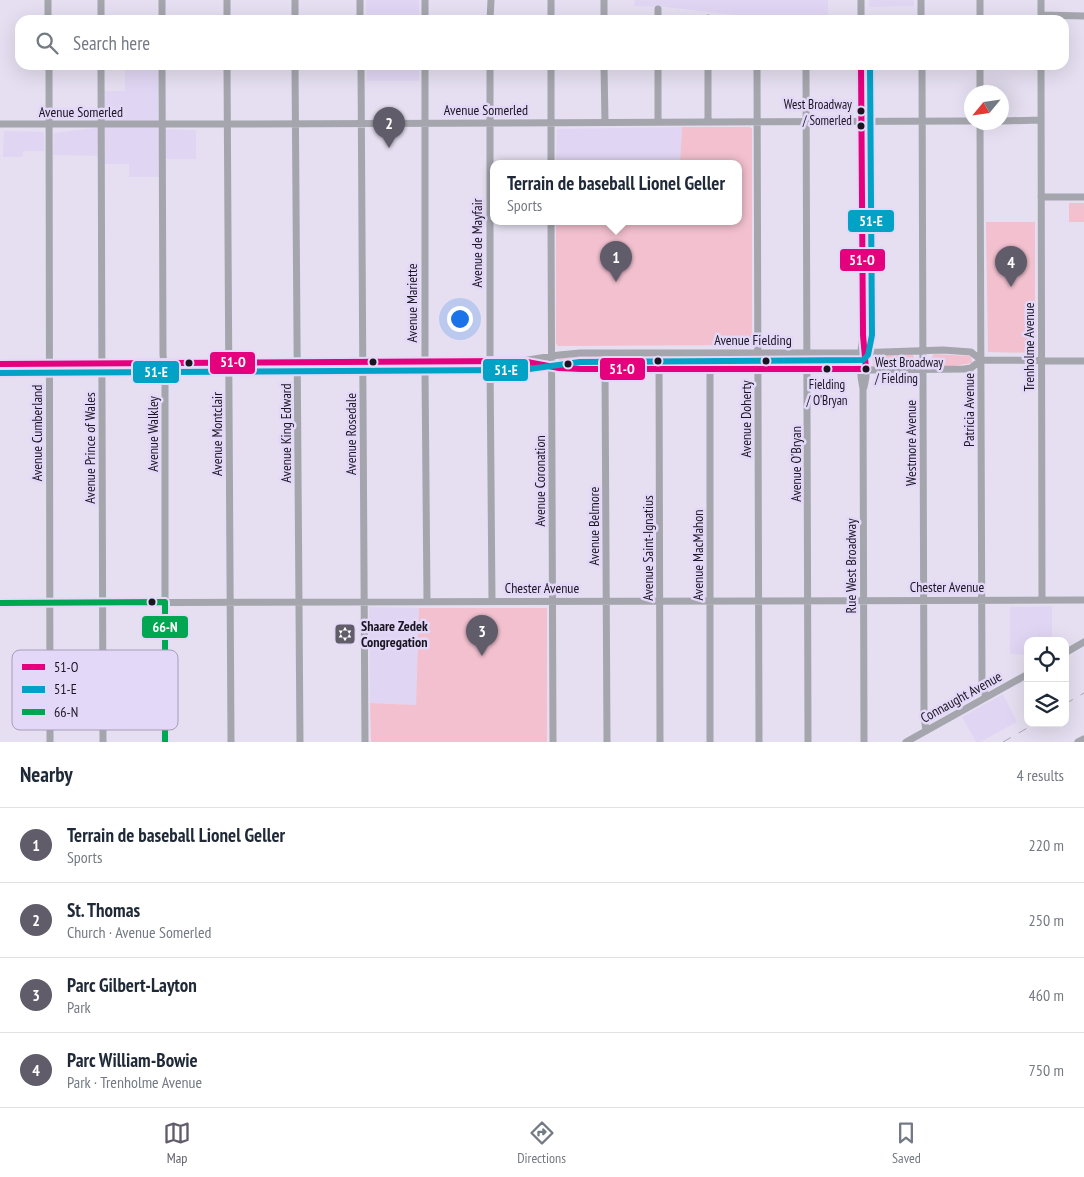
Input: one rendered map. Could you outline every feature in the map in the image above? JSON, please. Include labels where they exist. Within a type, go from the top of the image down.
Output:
[{"type":"street","points":[[48,0],[48,15]]},
{"type":"street","points":[[101,0],[101,15]]},
{"type":"street","points":[[162,0],[162,15]]},
{"type":"street","points":[[226,0],[227,15]]},
{"type":"street","points":[[295,0],[295,15]]},
{"type":"street","points":[[360,0],[360,15]]},
{"type":"street","points":[[425,0],[425,15]]},
{"type":"street","points":[[490,0],[490,15]]},
{"type":"street","points":[[551,0],[551,15]]},
{"type":"street","points":[[604,0],[604,15]]},
{"type":"street","points":[[861,0],[861,15]]},
{"type":"street","points":[[921,0],[922,15]]},
{"type":"street","points":[[980,0],[980,15]]},
{"type":"street","points":[[1041,0],[1041,15]]},
{"type":"street","points":[[658,9],[658,15]]},
{"type":"street","points":[[1069,17],[1084,16]]},
{"type":"street","name":"Avenue Cumberland","points":[[48,70],[50,650]]},
{"type":"street","name":"Avenue Prince of Wales","points":[[101,70],[103,650]]},
{"type":"street","name":"Avenue Walkley","points":[[162,70],[165,650]]},
{"type":"street","name":"Avenue Montclair","points":[[227,70],[231,742]]},
{"type":"street","name":"Avenue King Edward","points":[[295,70],[300,742]]},
{"type":"street","name":"Avenue Rosedale","points":[[361,70],[365,742]]},
{"type":"street","name":"Avenue Mariette","points":[[425,70],[427,601]]},
{"type":"street","name":"Avenue de Mayfair","points":[[490,70],[492,601]]},
{"type":"street","points":[[551,70],[551,160]]},
{"type":"street","points":[[604,70],[605,122]]},
{"type":"street","points":[[658,70],[658,122]]},
{"type":"street","points":[[708,70],[708,122]]},
{"type":"street","name":"Avenue Doherty","points":[[757,70],[759,742]]},
{"type":"street","name":"Avenue O'Bryan","points":[[806,70],[808,742]]},
{"type":"street","name":"Rue West Broadway","points":[[861,70],[864,742]]},
{"type":"street","name":"Westmore Avenue","points":[[922,70],[924,716],[926,730]]},
{"type":"street","points":[[980,70],[980,85]]},
{"type":"street","name":"Trenholme Avenue","points":[[1041,70],[1042,600]]},
{"type":"street","points":[[1009,121],[1041,120]]},
{"type":"street","name":"Avenue Somerled","points":[[0,124],[163,125],[964,121]]},
{"type":"street","name":"Patricia Avenue","points":[[980,130],[982,686],[986,697]]},
{"type":"street","points":[[1041,197],[1084,197]]},
{"type":"street","name":"Avenue Coronation","points":[[551,225],[553,742]]},
{"type":"street","name":"Avenue Fielding","points":[[0,364],[490,362],[522,361],[580,354],[923,350],[971,352],[981,360]]},
{"type":"street","name":"Avenue Saint-Ignatius","points":[[659,353],[660,742]]},
{"type":"street","name":"Avenue Fielding","points":[[522,361],[551,366],[605,369],[808,368],[923,370],[968,369],[981,360],[1084,361]]},
{"type":"street","name":"Avenue Belmore","points":[[605,369],[607,742]]},
{"type":"street","name":"Avenue MacMahon","points":[[710,369],[710,742]]},
{"type":"street","name":"Chester Avenue","points":[[0,603],[1084,600]]},
{"type":"street","points":[[1069,651],[1084,642]]},
{"type":"street","name":"Connaught Avenue","points":[[906,742],[1024,676]]},
{"type":"street","points":[[1078,742],[1084,739]]},
{"type":"shaded area","points":[[366,0],[419,0],[419,15],[366,15]]},
{"type":"shaded area","points":[[635,0],[828,0],[828,15],[736,15],[666,7],[634,6]]},
{"type":"shaded area","points":[[869,0],[914,0],[914,6],[869,7]]},
{"type":"shaded area","points":[[125,70],[158,70],[158,129],[196,130],[196,159],[160,159],[160,177],[129,177],[129,164],[102,164],[102,156],[53,155],[54,133],[103,127],[103,91],[125,91]]},
{"type":"shaded area","points":[[367,70],[419,70],[419,81],[367,81]]},
{"type":"shaded area","points":[[682,127],[680,160],[556,160],[557,129]]},
{"type":"shaded area","points":[[682,127],[750,127],[752,129],[752,345],[558,346],[556,343],[556,225],[742,225],[742,160],[680,160]]},
{"type":"shaded area","points":[[4,131],[42,132],[44,134],[44,151],[23,151],[22,157],[3,157]]},
{"type":"shaded area","points":[[1069,203],[1084,203],[1084,222],[1069,222]]},
{"type":"shaded area","points":[[986,222],[1035,222],[1035,353],[988,352]]},
{"type":"shaded area","points":[[912,354],[914,364],[912,367],[875,367],[873,365],[872,355]]},
{"type":"shaded area","points":[[934,354],[971,356],[972,363],[954,366],[933,366],[932,356]]},
{"type":"shaded area","points":[[600,355],[600,367],[559,364],[559,358]]},
{"type":"shaded area","points":[[609,355],[651,356],[650,367],[609,367]]},
{"type":"shaded area","points":[[750,355],[750,366],[668,366],[668,356]]},
{"type":"shaded area","points":[[766,355],[799,355],[800,366],[766,366]]},
{"type":"shaded area","points":[[815,355],[852,355],[852,366],[815,366]]},
{"type":"shaded area","points":[[1052,606],[1052,637],[1024,637],[1024,655],[1010,654],[1010,607]]},
{"type":"shaded area","points":[[369,607],[419,608],[416,705],[370,703]]},
{"type":"shaded area","points":[[419,608],[547,608],[547,742],[371,742],[370,703],[416,705]]},
{"type":"shaded area","points":[[1003,694],[1017,722],[980,742],[976,742],[962,717]]},
{"type":"railway","points":[[1069,702],[1084,693]]},
{"type":"railway","points":[[1003,742],[1029,727]]},
{"type":"transit line","name":"51-O","points":[[0,364],[522,361],[559,368],[581,369],[866,369],[863,335],[861,70]]},
{"type":"transit line","name":"51-E","points":[[0,373],[522,370],[580,362],[863,360],[868,355],[872,335],[870,70]]},
{"type":"transit line","name":"66-N","points":[[0,603],[165,602],[165,650]]},
{"type":"transit line","name":"66-N","points":[[165,730],[165,742]]},
{"type":"place","name":"West Broadway / Somerled","points":[[861,111]]},
{"type":"place","name":"St. Thomas","points":[[389,148]]},
{"type":"place","name":"Terrain de baseball Lionel Geller","points":[[616,282]]},
{"type":"place","name":"Parc William-Bowie","points":[[1011,287]]},
{"type":"place","name":"Fielding / O'Bryan","points":[[827,369]]},
{"type":"place","name":"West Broadway / Fielding","points":[[866,369]]},
{"type":"place","name":"Shaare Zedek Congregation","points":[[345,634]]},
{"type":"place","name":"Parc Gilbert-Layton","points":[[482,656]]}]
